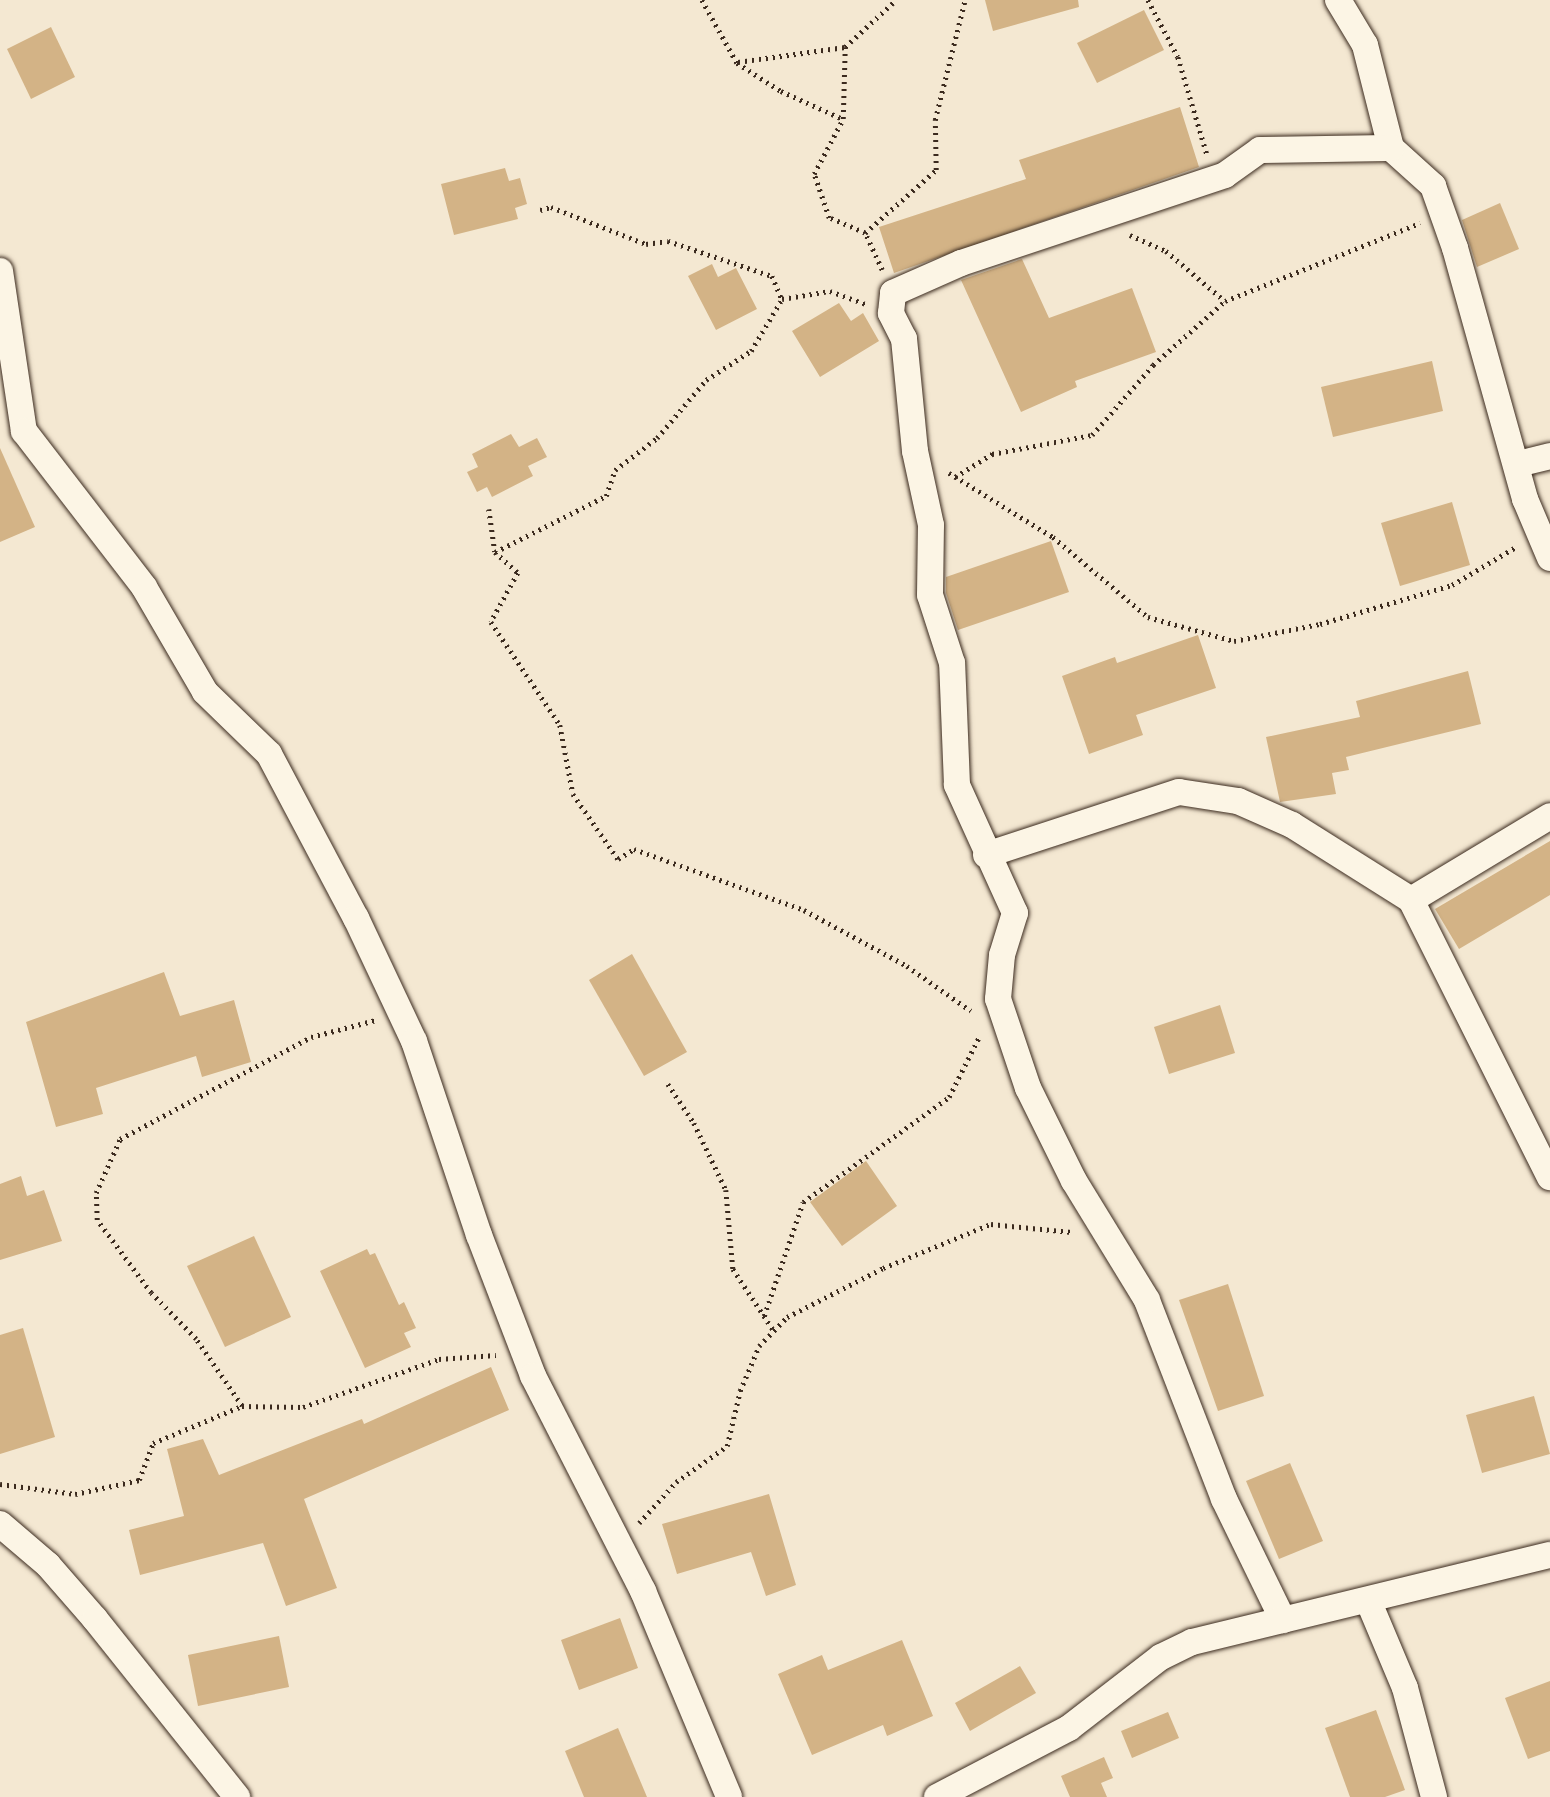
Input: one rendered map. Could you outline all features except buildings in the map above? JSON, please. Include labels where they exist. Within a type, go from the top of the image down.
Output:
[{"type":"street","points":[[1338,0],[1365,45],[1391,148],[1433,186],[1537,534],[1550,558]]},
{"type":"street","points":[[1283,1620],[1224,1499],[1147,1300],[1105,1236],[1028,1088],[992,1010],[1002,955],[1015,913],[986,855],[957,785],[952,663],[930,595],[931,525],[915,451],[904,339],[892,303],[961,263],[1213,178],[1260,150],[1391,148]]},
{"type":"street","points":[[0,271],[24,431],[144,587],[205,692],[269,754],[401,1014],[524,1353],[620,1544],[729,1797]]},
{"type":"street","points":[[1518,464],[1550,456]]},
{"type":"street","points":[[986,855],[1179,792],[1238,801],[1292,825],[1411,900],[1550,1177]]},
{"type":"street","points":[[1411,900],[1550,816]]},
{"type":"street","points":[[0,1524],[48,1565],[96,1619],[237,1797]]},
{"type":"street","points":[[937,1797],[1069,1728],[1161,1657],[1192,1642],[1550,1555]]},
{"type":"street","points":[[1368,1600],[1405,1688],[1434,1797]]},
{"type":"path","points":[[702,0],[737,62],[781,91],[843,119]]},
{"type":"path","points":[[737,62],[845,47],[896,0]]},
{"type":"path","points":[[865,233],[936,170],[935,120],[965,0]]},
{"type":"path","points":[[1147,0],[1178,57],[1213,178]]},
{"type":"path","points":[[845,47],[843,119],[814,174],[829,218],[865,233],[892,303]]},
{"type":"path","points":[[540,210],[551,207],[646,244],[668,241],[772,276],[782,299]]},
{"type":"path","points":[[955,477],[992,454],[1092,435],[1153,365],[1225,301],[1443,214]]},
{"type":"path","points":[[1091,218],[1166,251],[1225,301]]},
{"type":"path","points":[[495,552],[606,496],[615,470],[657,438],[706,380],[751,351],[782,299],[830,290],[892,303]]},
{"type":"path","points":[[915,451],[1054,537],[1148,617],[1234,641],[1320,624],[1452,585],[1537,534]]},
{"type":"path","points":[[489,509],[495,552],[518,573],[491,622],[560,725],[573,793],[618,859],[634,849],[804,910],[992,1010],[949,1097],[803,1202],[764,1316]]},
{"type":"path","points":[[242,1406],[196,1339],[151,1293],[97,1220],[96,1193],[120,1139],[311,1037],[401,1014]]},
{"type":"path","points":[[668,1084],[694,1123],[726,1190],[733,1269],[774,1331]]},
{"type":"path","points":[[620,1544],[676,1482],[727,1446],[740,1391],[759,1346],[787,1317],[883,1268],[991,1224],[1105,1236]]},
{"type":"path","points":[[0,1484],[75,1494],[139,1480],[153,1443],[242,1406],[303,1407],[439,1359],[524,1353]]}]
